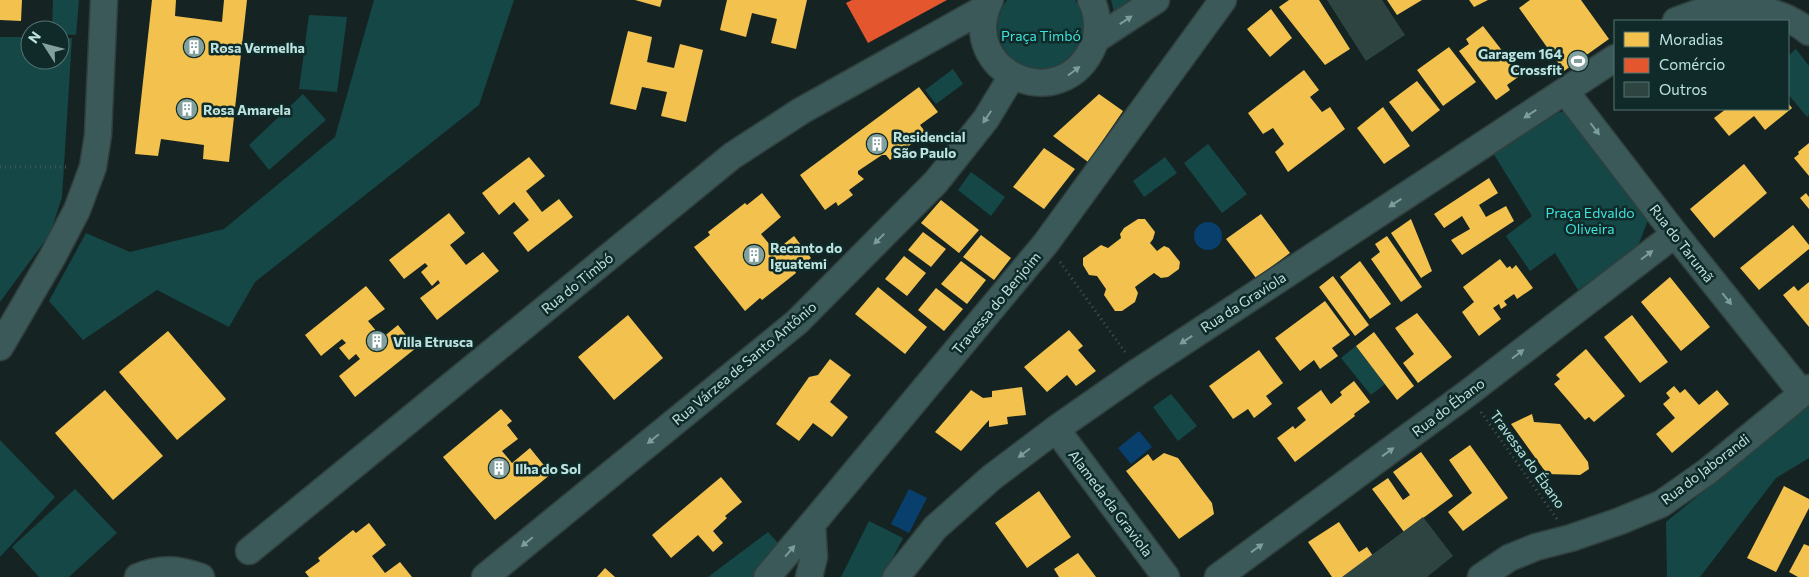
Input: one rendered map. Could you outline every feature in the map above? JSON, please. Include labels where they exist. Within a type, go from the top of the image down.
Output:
[{"type":"street","points":[[0,347],[53,256],[77,210],[93,167],[98,135],[104,0]]},
{"type":"street","points":[[988,3],[983,21],[984,36],[989,52],[999,66],[1012,76],[1028,82],[1046,83],[1063,78],[1078,69],[1089,56],[1095,40],[1097,23],[1091,0]]},
{"type":"street","points":[[1095,40],[1156,0]]},
{"type":"street","name":"Rua do Timbó","points":[[249,551],[732,156],[800,111],[988,3]]},
{"type":"street","name":"Travessa do Benjoim","points":[[767,577],[1046,243],[1214,6]]},
{"type":"street","points":[[1679,20],[1708,10],[1739,7],[1772,12],[1788,20]]},
{"type":"street","points":[[1789,20],[1809,32]]},
{"type":"street","name":"Rua do Timbó","points":[[923,42],[984,36]]},
{"type":"street","name":"Rua da Graviola","points":[[896,577],[935,528],[991,478],[1056,429],[1138,371],[1614,59]]},
{"type":"street","name":"Rua Várzea de Santo Antônio","points":[[485,577],[797,322],[936,182],[986,119],[1012,76]]},
{"type":"street","name":"Rua do Tarumã","points":[[1565,91],[1675,234],[1805,390]]},
{"type":"street","name":"Rua do Ébano","points":[[1218,577],[1468,393],[1675,234]]},
{"type":"street","name":"Rua do Jaborandi","points":[[1481,577],[1509,558],[1536,547],[1571,538],[1661,504],[1708,471],[1805,390]]},
{"type":"street","name":"Alameda da Graviola","points":[[1056,429],[1166,577]]},
{"type":"street","points":[[809,577],[814,557],[812,524]]},
{"type":"street","points":[[138,577],[159,570],[181,570],[201,577]]},
{"type":"path","points":[[0,166],[93,167]]},
{"type":"path","points":[[1046,243],[1138,371]]},
{"type":"path","name":"Travessa do Ébano","points":[[1468,393],[1571,538]]},
{"type":"green space","points":[[53,0],[79,0],[76,35],[70,35],[70,20],[52,20]]},
{"type":"green space","points":[[374,0],[514,0],[479,105],[255,282],[229,327],[157,290],[83,340],[49,301],[86,233],[130,252],[224,229],[335,137]]},
{"type":"green space","name":"Praça Timbó","points":[[1007,0],[1075,0],[1083,19],[1082,37],[1075,52],[1062,63],[1046,69],[1029,68],[1013,60],[1001,43],[997,26],[999,15]]},
{"type":"green space","points":[[1111,0],[1147,0],[1116,20]]},
{"type":"green space","points":[[309,15],[347,17],[337,92],[299,89]]},
{"type":"green space","points":[[0,37],[20,37],[20,70],[70,70],[62,197],[50,234],[0,302]]},
{"type":"green space","points":[[70,38],[72,38],[70,70]]},
{"type":"green space","points":[[1796,49],[1809,66],[1809,115],[1807,117],[1789,95],[1789,55]]},
{"type":"green space","points":[[953,69],[963,84],[936,104],[925,90]]},
{"type":"green space","points":[[303,94],[326,120],[269,170],[249,145]]},
{"type":"green space","name":"Praça Edvaldo Oliveira","points":[[1569,111],[1648,220],[1638,246],[1578,290],[1555,253],[1530,271],[1506,236],[1532,216],[1493,153],[1557,113]]},
{"type":"green space","points":[[1208,144],[1247,194],[1222,213],[1184,163]]},
{"type":"green space","points":[[1165,157],[1177,173],[1144,197],[1133,181]]},
{"type":"green space","points":[[971,172],[1005,197],[991,216],[958,190]]},
{"type":"green space","points":[[1356,346],[1385,384],[1371,395],[1341,358]]},
{"type":"green space","points":[[1171,394],[1197,426],[1178,441],[1153,407]]},
{"type":"green space","points":[[1809,405],[1809,458],[1776,478],[1700,577],[1667,577],[1666,522]]},
{"type":"green space","points":[[0,440],[55,497],[0,557]]},
{"type":"green space","points":[[75,489],[117,533],[69,577],[39,577],[12,547]]},
{"type":"green space","points":[[869,521],[903,538],[883,577],[841,577]]},
{"type":"green space","points":[[768,532],[780,545],[752,577],[708,577]]},
{"type":"water","points":[[1208,222],[1218,226],[1222,236],[1218,246],[1208,250],[1198,246],[1194,236],[1198,226]]},
{"type":"water","points":[[1139,431],[1152,447],[1131,464],[1118,448]]},
{"type":"water","points":[[909,489],[927,498],[909,533],[891,524]]},
{"type":"building: Moradias","points":[[0,0],[22,0],[20,21],[0,20]]},
{"type":"building: Moradias","points":[[152,0],[176,0],[175,16],[222,22],[224,0],[247,0],[229,162],[203,159],[204,145],[161,139],[158,156],[135,154]]},
{"type":"building: Moradias","points":[[635,0],[662,0],[660,7]]},
{"type":"building: Moradias","points":[[727,0],[807,0],[796,49],[771,43],[777,19],[752,13],[746,37],[720,30]]},
{"type":"building: Moradias","points":[[1289,0],[1319,0],[1350,49],[1325,65],[1279,7]]},
{"type":"building: Moradias","points":[[1387,0],[1422,0],[1397,15]]},
{"type":"building: Moradias","points":[[1469,0],[1488,0],[1474,7]]},
{"type":"building: Moradias","points":[[1530,0],[1581,0],[1609,39],[1564,71],[1519,8]]},
{"type":"building: Moradias","points":[[1271,9],[1292,38],[1270,57],[1247,29]]},
{"type":"building: Moradias","points":[[1483,26],[1521,75],[1507,85],[1510,90],[1496,100],[1459,51],[1469,44],[1466,39]]},
{"type":"building: Moradias","points":[[628,31],[652,37],[647,62],[674,68],[680,44],[703,50],[686,122],[661,116],[667,92],[642,87],[636,110],[610,104]]},
{"type":"building: Moradias","points":[[1449,47],[1476,82],[1443,106],[1417,70]]},
{"type":"building: Moradias","points":[[1304,70],[1319,90],[1310,97],[1322,112],[1330,107],[1345,129],[1288,172],[1275,152],[1284,144],[1273,128],[1263,134],[1248,113]]},
{"type":"building: Moradias","points":[[1417,81],[1440,110],[1412,132],[1389,102]]},
{"type":"building: Moradias","name":"Residencial São Paulo","points":[[919,87],[938,112],[920,125],[926,133],[890,160],[886,155],[882,155],[858,171],[858,174],[864,179],[849,190],[853,195],[838,206],[836,202],[825,210],[800,175]]},
{"type":"building: Moradias","points":[[1099,94],[1123,111],[1088,162],[1053,136]]},
{"type":"building: Moradias","points":[[1789,104],[1792,108],[1765,130],[1754,116],[1729,136],[1714,118],[1725,110],[1789,110]]},
{"type":"building: Moradias","points":[[1383,107],[1410,146],[1384,164],[1357,128]]},
{"type":"building: Moradias","points":[[1809,143],[1809,176],[1794,158]]},
{"type":"building: Moradias","points":[[1044,148],[1075,169],[1044,209],[1013,187]]},
{"type":"building: Moradias","points":[[529,157],[545,176],[526,191],[542,212],[559,199],[573,217],[528,252],[513,233],[529,220],[514,202],[499,215],[482,193]]},
{"type":"building: Moradias","points":[[1744,164],[1767,193],[1714,238],[1690,209]]},
{"type":"building: Moradias","points":[[1489,178],[1498,193],[1479,205],[1486,217],[1506,206],[1514,221],[1462,255],[1451,240],[1470,229],[1462,216],[1444,228],[1434,214]]},
{"type":"building: Moradias","name":"Recanto do Iguatemi","points":[[762,193],[781,217],[761,234],[775,251],[794,236],[811,258],[795,271],[796,273],[745,311],[694,247],[710,235],[708,232],[745,203],[747,205]]},
{"type":"building: Moradias","points":[[1806,193],[1809,197],[1809,209],[1800,198]]},
{"type":"building: Moradias","points":[[941,200],[979,230],[959,253],[921,223]]},
{"type":"building: Moradias","points":[[449,213],[465,233],[450,245],[466,265],[483,252],[499,271],[437,320],[420,298],[440,283],[438,280],[432,286],[421,272],[428,266],[425,263],[404,279],[389,260]]},
{"type":"building: Moradias","points":[[1261,214],[1290,253],[1256,278],[1226,239]]},
{"type":"building: Moradias","points":[[1138,219],[1145,219],[1155,232],[1150,243],[1157,251],[1164,246],[1169,248],[1180,262],[1179,269],[1168,277],[1161,278],[1154,273],[1135,287],[1138,293],[1135,302],[1122,311],[1115,311],[1104,295],[1106,289],[1097,276],[1089,275],[1083,265],[1083,258],[1101,245],[1108,248],[1121,238],[1120,234],[1124,228]]},
{"type":"building: Moradias","points":[[1411,219],[1432,271],[1421,278],[1391,233]]},
{"type":"building: Moradias","points":[[1793,225],[1809,245],[1809,249],[1759,290],[1740,268]]},
{"type":"building: Moradias","points":[[923,232],[946,249],[931,267],[908,250]]},
{"type":"building: Moradias","points":[[981,235],[1011,258],[994,280],[963,257]]},
{"type":"building: Moradias","points":[[1387,236],[1422,287],[1401,302],[1371,259],[1380,252],[1375,244]]},
{"type":"building: Moradias","points":[[904,256],[926,273],[907,296],[885,279]]},
{"type":"building: Moradias","points":[[1500,259],[1507,268],[1510,266],[1512,269],[1516,265],[1533,288],[1517,299],[1514,294],[1504,301],[1507,305],[1501,309],[1499,304],[1493,308],[1501,319],[1479,336],[1462,312],[1474,302],[1463,287]]},
{"type":"building: Moradias","points":[[961,261],[986,280],[967,304],[941,284]]},
{"type":"building: Moradias","points":[[1360,261],[1391,304],[1370,319],[1340,277]]},
{"type":"building: Moradias","points":[[1333,276],[1369,325],[1355,336],[1319,287]]},
{"type":"building: Moradias","points":[[1670,277],[1710,327],[1681,351],[1641,302]]},
{"type":"building: Moradias","points":[[1809,282],[1809,327],[1783,295],[1794,286],[1798,291]]},
{"type":"building: Moradias","name":"Villa Etrusca","points":[[366,286],[385,309],[368,321],[382,338],[398,325],[416,348],[355,397],[339,376],[360,359],[356,354],[349,360],[339,348],[346,343],[342,339],[321,356],[305,335]]},
{"type":"building: Moradias","points":[[878,287],[927,327],[905,354],[855,314]]},
{"type":"building: Moradias","points":[[936,288],[963,309],[944,331],[918,310]]},
{"type":"building: Moradias","points":[[1325,301],[1350,335],[1332,348],[1338,356],[1320,369],[1314,360],[1300,371],[1275,338]]},
{"type":"building: Moradias","points":[[1417,313],[1452,357],[1418,383],[1403,363],[1414,354],[1395,328]]},
{"type":"building: Moradias","points":[[628,315],[663,358],[614,400],[578,357]]},
{"type":"building: Moradias","points":[[1632,315],[1668,362],[1640,383],[1604,337]]},
{"type":"building: Moradias","points":[[1069,330],[1083,346],[1078,350],[1096,371],[1076,386],[1067,375],[1047,392],[1024,367]]},
{"type":"building: Moradias","points":[[168,331],[226,399],[177,440],[119,372]]},
{"type":"building: Moradias","points":[[1374,332],[1414,386],[1397,400],[1356,346]]},
{"type":"building: Moradias","points":[[1586,349],[1625,396],[1594,422],[1589,417],[1585,420],[1554,384],[1560,379],[1556,375]]},
{"type":"building: Moradias","points":[[1259,350],[1283,383],[1266,396],[1272,404],[1254,418],[1248,409],[1233,419],[1209,386]]},
{"type":"building: Moradias","points":[[830,359],[851,375],[830,402],[848,417],[832,437],[813,423],[799,441],[776,424],[809,377],[818,375]]},
{"type":"building: Moradias","points":[[1354,381],[1370,402],[1354,414],[1355,416],[1295,462],[1277,438],[1293,426],[1295,429],[1306,420],[1297,408],[1321,390],[1331,404],[1342,395],[1340,392]]},
{"type":"building: Moradias","points":[[1674,386],[1680,393],[1685,389],[1699,405],[1717,390],[1729,404],[1672,453],[1656,434],[1675,418],[1663,404],[1670,398],[1666,393]]},
{"type":"building: Moradias","points":[[1022,387],[1026,415],[1007,417],[1008,424],[989,427],[989,420],[961,451],[935,432],[971,390],[983,398],[992,397],[992,391]]},
{"type":"building: Moradias","points":[[105,390],[163,456],[113,500],[55,433]]},
{"type":"building: Moradias","name":"Ilha do Sol","points":[[501,409],[512,421],[507,425],[518,439],[502,451],[512,463],[530,448],[551,474],[495,520],[443,457]]},
{"type":"building: Moradias","points":[[1532,414],[1534,422],[1560,424],[1588,462],[1589,469],[1580,475],[1547,474],[1511,424]]},
{"type":"building: Moradias","points":[[1470,445],[1508,498],[1463,531],[1448,512],[1472,493],[1449,460]]},
{"type":"building: Moradias","points":[[1421,452],[1453,496],[1404,532],[1372,489],[1388,478],[1403,500],[1410,495],[1393,472]]},
{"type":"building: Moradias","points":[[1164,453],[1178,458],[1212,503],[1214,514],[1179,539],[1126,471],[1148,454],[1153,461]]},
{"type":"building: Moradias","points":[[721,477],[742,502],[725,516],[727,518],[713,531],[723,543],[713,552],[698,535],[671,558],[652,535]]},
{"type":"building: Moradias","points":[[1784,486],[1809,499],[1809,508],[1776,572],[1747,558]]},
{"type":"building: Moradias","points":[[1039,491],[1071,537],[1027,568],[995,523]]},
{"type":"building: Moradias","points":[[1339,522],[1359,552],[1367,547],[1387,577],[1332,577],[1308,542]]},
{"type":"building: Moradias","points":[[369,523],[386,545],[372,556],[385,573],[400,562],[412,577],[309,577],[305,572],[320,561],[318,558],[353,530],[356,533]]},
{"type":"building: Moradias","points":[[1804,544],[1809,546],[1809,577],[1798,577],[1789,572]]},
{"type":"building: Moradias","points":[[1078,553],[1096,577],[1059,577],[1054,569]]},
{"type":"building: Moradias","points":[[605,568],[615,577],[597,577]]},
{"type":"building: Comércio","points":[[852,0],[947,0],[868,43],[846,3]]},
{"type":"building: Outros","points":[[1327,0],[1382,0],[1405,35],[1366,61]]},
{"type":"building: Outros","points":[[1423,517],[1453,556],[1427,577],[1342,577]]},
{"type":"place","name":"Rosa Vermelha","points":[[194,47]]},
{"type":"place","name":"Garagem 164 Crossfit","points":[[1578,61]]},
{"type":"place","name":"Rosa Amarela","points":[[187,109]]},
{"type":"place","name":"Residencial São Paulo","points":[[877,144]]},
{"type":"place","name":"Recanto do Iguatemi","points":[[754,255]]},
{"type":"place","name":"Villa Etrusca","points":[[377,341]]},
{"type":"place","name":"Ilha do Sol","points":[[499,468]]}]
